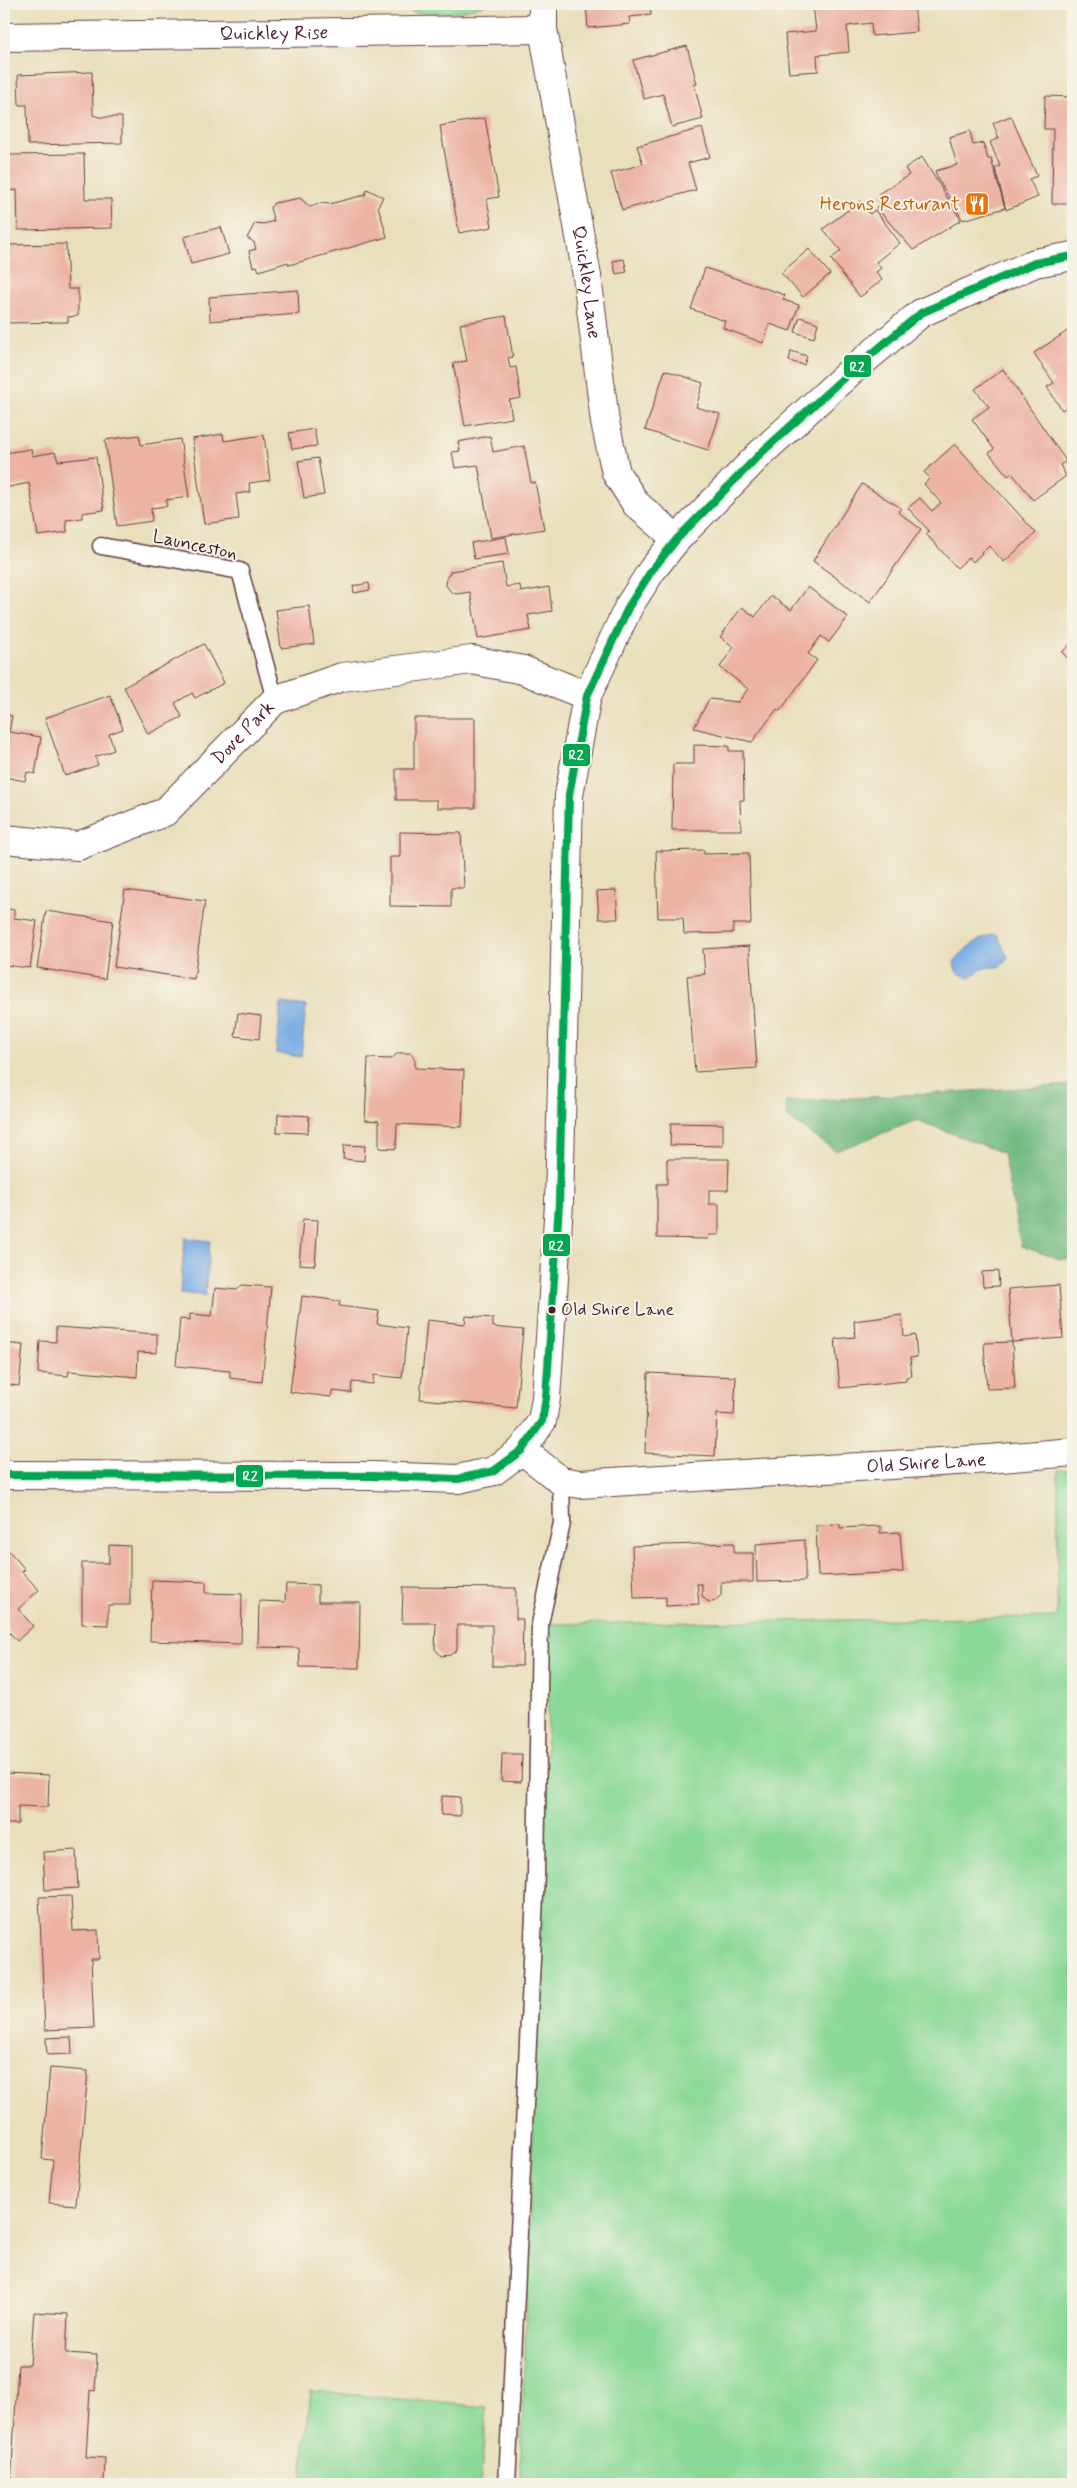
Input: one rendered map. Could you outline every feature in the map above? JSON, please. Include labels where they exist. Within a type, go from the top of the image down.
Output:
[{"type":"street","name":"Quickley Rise","points":[[4,37],[543,16]]},
{"type":"street","name":"Quickley Lane","points":[[543,16],[587,276],[605,422],[616,473],[636,504],[677,539]]},
{"type":"street","points":[[4,1475],[372,1476],[458,1479],[494,1471],[522,1450],[542,1422],[546,1389],[559,1204],[569,795],[587,696],[628,606],[652,570],[677,539],[761,453],[850,372],[921,313],[1035,263],[1073,256]]},
{"type":"street","name":"Dove Park","points":[[4,839],[78,846],[165,812],[276,700],[342,677],[472,660],[523,670],[587,696]]},
{"type":"street","points":[[522,1450],[562,1481]]},
{"type":"street","name":"Old Shire Lane","points":[[562,1481],[580,1484],[989,1459],[1073,1452]]},
{"type":"lane","name":"Launceston","points":[[102,546],[240,571],[276,700]]},
{"type":"lane","points":[[507,2484],[536,1884],[540,1624],[562,1523],[562,1481]]},
{"type":"green space","points":[[410,4],[485,4],[458,11],[431,13],[412,12]]},
{"type":"green space","points":[[1073,1085],[1073,1259],[1059,1259],[1021,1246],[1003,1153],[917,1120],[836,1151],[787,1117],[786,1102]]},
{"type":"green space","points":[[1058,1470],[1073,1470],[1073,2484],[520,2484],[551,1624],[1057,1617]]},
{"type":"green space","points":[[311,2391],[487,2407],[480,2484],[301,2483]]},
{"type":"water","points":[[997,934],[1008,957],[1002,965],[985,968],[969,977],[956,971],[954,962],[963,952],[978,940]]},
{"type":"water","points":[[281,1003],[306,1006],[301,1057],[276,1053]]},
{"type":"water","points":[[185,1238],[210,1241],[205,1296],[180,1293]]},
{"type":"building","points":[[586,4],[650,4],[651,15],[629,17],[630,24],[588,28]]},
{"type":"building","points":[[813,4],[914,4],[917,32],[872,36],[871,23],[847,26],[849,52],[817,55],[818,71],[789,73],[785,34],[816,31]]},
{"type":"building","points":[[687,46],[697,84],[694,84],[703,119],[672,127],[663,94],[644,99],[633,60]]},
{"type":"building","points":[[92,72],[93,115],[99,117],[122,117],[122,143],[28,145],[27,105],[19,105],[18,75]]},
{"type":"building","points":[[1045,96],[1073,97],[1073,204],[1052,204],[1053,129],[1044,129]]},
{"type":"building","points":[[1011,116],[1037,176],[1029,179],[1038,197],[1006,210],[995,168],[1000,166],[990,142],[999,138],[993,123]]},
{"type":"building","points":[[485,118],[499,197],[487,199],[492,227],[459,233],[440,126]]},
{"type":"building","points":[[702,128],[710,157],[688,163],[696,190],[622,210],[611,173],[643,164],[637,146]]},
{"type":"building","points":[[970,131],[973,145],[983,143],[988,159],[991,159],[1005,208],[963,220],[935,171],[957,165],[949,137]]},
{"type":"building","points":[[84,154],[85,199],[111,199],[112,228],[18,230],[17,190],[7,191],[6,155]]},
{"type":"building","points":[[922,157],[961,220],[913,250],[876,207],[884,202],[878,194],[909,175],[905,168]]},
{"type":"building","points":[[367,189],[383,197],[378,206],[387,237],[289,265],[288,262],[259,271],[257,266],[253,267],[249,251],[256,249],[254,242],[247,238],[255,223],[264,224],[274,221],[270,208],[274,203],[300,198],[310,207],[321,203],[329,204],[365,195]]},
{"type":"building","points":[[860,201],[870,214],[875,210],[900,243],[876,262],[881,268],[876,272],[882,280],[860,297],[831,259],[841,251],[823,229]]},
{"type":"building","points":[[221,227],[229,254],[191,264],[184,237]]},
{"type":"building","points":[[66,244],[68,289],[78,289],[78,316],[68,317],[68,322],[4,323],[4,245]]},
{"type":"building","points":[[809,249],[830,274],[803,297],[781,273]]},
{"type":"building","points":[[624,259],[627,272],[616,274],[613,261]]},
{"type":"building","points":[[705,268],[785,295],[783,300],[799,305],[790,331],[770,324],[763,343],[723,328],[725,321],[691,309]]},
{"type":"building","points":[[298,290],[299,314],[210,321],[209,297]]},
{"type":"building","points":[[506,316],[513,357],[508,358],[510,368],[516,367],[521,398],[509,400],[512,418],[465,426],[453,363],[467,361],[460,324]]},
{"type":"building","points":[[800,317],[818,323],[814,338],[795,332]]},
{"type":"building","points":[[1072,328],[1073,403],[1062,410],[1047,387],[1054,383],[1034,353]]},
{"type":"building","points":[[791,351],[807,356],[804,365],[789,361]]},
{"type":"building","points":[[1003,369],[1066,461],[1060,465],[1066,476],[1033,500],[1012,473],[1008,476],[989,453],[994,449],[972,419],[989,407],[975,389]]},
{"type":"building","points":[[665,370],[703,383],[696,407],[720,414],[708,450],[645,430]]},
{"type":"building","points":[[314,429],[317,446],[292,449],[289,433]]},
{"type":"building","points":[[223,434],[224,441],[264,435],[270,480],[249,483],[250,492],[236,494],[239,519],[204,524],[192,439]]},
{"type":"building","points":[[139,435],[141,445],[180,439],[189,497],[166,500],[167,506],[151,508],[152,521],[117,526],[105,440]]},
{"type":"building","points":[[490,436],[493,452],[524,446],[531,483],[535,482],[544,529],[491,538],[478,465],[455,468],[452,452],[460,451],[458,442]]},
{"type":"building","points":[[955,444],[1036,533],[1004,562],[989,546],[973,562],[969,557],[957,568],[926,534],[929,531],[908,508],[920,498],[932,511],[941,503],[924,484],[930,478],[924,472]]},
{"type":"building","points":[[31,449],[32,456],[55,452],[58,461],[96,457],[104,510],[82,513],[82,518],[66,520],[67,532],[38,536],[29,483],[4,488],[4,453]]},
{"type":"building","points":[[318,458],[324,495],[304,498],[298,461]]},
{"type":"building","points":[[862,484],[901,508],[898,512],[921,529],[870,602],[813,561]]},
{"type":"building","points":[[506,537],[509,554],[474,559],[471,543]]},
{"type":"building","points":[[502,563],[506,587],[520,585],[521,592],[549,587],[552,611],[528,615],[531,630],[478,639],[470,592],[457,594],[451,592],[446,585],[447,577],[451,571]]},
{"type":"building","points":[[369,583],[370,590],[354,593],[353,586]]},
{"type":"building","points":[[808,587],[848,617],[829,642],[821,636],[808,654],[817,660],[780,711],[777,709],[752,742],[694,728],[709,699],[738,702],[748,689],[720,667],[734,647],[720,637],[742,607],[755,617],[771,596],[791,610]]},
{"type":"building","points":[[309,606],[314,644],[281,648],[276,610]]},
{"type":"building","points":[[1073,642],[1073,664],[1062,652]]},
{"type":"building","points":[[204,644],[224,683],[195,698],[192,693],[175,703],[182,717],[148,734],[124,687]]},
{"type":"building","points":[[110,695],[123,729],[109,734],[114,750],[95,757],[98,765],[65,776],[45,718]]},
{"type":"building","points":[[4,714],[12,716],[9,732],[41,737],[35,774],[27,772],[25,781],[4,777]]},
{"type":"building","points":[[414,718],[475,718],[475,808],[437,808],[437,800],[396,800],[396,769],[414,769]]},
{"type":"building","points":[[694,745],[729,746],[729,751],[743,751],[744,800],[740,800],[741,830],[672,830],[673,764],[694,764]]},
{"type":"building","points":[[400,832],[461,833],[464,888],[451,888],[451,907],[390,906],[390,857],[400,857]]},
{"type":"building","points":[[704,850],[704,854],[749,853],[751,924],[733,924],[733,933],[684,934],[683,918],[658,918],[656,851]]},
{"type":"building","points":[[125,890],[205,901],[194,979],[114,967]]},
{"type":"building","points":[[616,890],[618,919],[599,919],[597,891]]},
{"type":"building","points":[[4,908],[14,910],[14,918],[37,921],[30,968],[4,965]]},
{"type":"building","points":[[46,911],[113,921],[105,979],[37,968]]},
{"type":"building","points":[[749,946],[757,1068],[695,1072],[687,976],[705,974],[703,949]]},
{"type":"building","points":[[238,1013],[261,1016],[259,1039],[235,1036]]},
{"type":"building","points":[[398,1053],[411,1053],[415,1060],[415,1068],[464,1070],[462,1127],[397,1124],[396,1149],[379,1148],[379,1121],[365,1120],[368,1058],[391,1059]]},
{"type":"building","points":[[278,1114],[309,1116],[308,1133],[277,1132]]},
{"type":"building","points":[[671,1123],[723,1124],[723,1146],[670,1145]]},
{"type":"building","points":[[344,1145],[365,1146],[364,1161],[343,1159]]},
{"type":"building","points":[[667,1159],[729,1159],[728,1190],[709,1190],[709,1204],[719,1204],[719,1235],[709,1235],[708,1239],[657,1238],[657,1184],[667,1184]]},
{"type":"building","points":[[303,1219],[318,1220],[315,1265],[299,1264]]},
{"type":"building","points":[[998,1271],[999,1286],[983,1287],[982,1272]]},
{"type":"building","points":[[242,1285],[271,1287],[262,1382],[230,1378],[230,1371],[176,1366],[180,1319],[190,1320],[190,1314],[212,1316],[215,1288],[237,1290]]},
{"type":"building","points":[[1059,1285],[1063,1338],[1012,1342],[1008,1289]]},
{"type":"building","points":[[302,1296],[340,1301],[339,1306],[379,1311],[377,1324],[407,1328],[402,1378],[374,1375],[373,1384],[352,1382],[351,1393],[332,1391],[331,1397],[290,1392]]},
{"type":"building","points":[[902,1315],[904,1337],[915,1335],[917,1357],[910,1358],[912,1376],[906,1377],[906,1381],[840,1388],[835,1339],[855,1337],[854,1321]]},
{"type":"building","points":[[466,1316],[493,1318],[493,1327],[523,1330],[516,1408],[420,1399],[427,1320],[465,1324]]},
{"type":"building","points":[[56,1327],[157,1334],[157,1353],[138,1352],[137,1377],[69,1371],[68,1376],[38,1373],[40,1341],[56,1342]]},
{"type":"building","points":[[1012,1342],[1015,1388],[987,1389],[984,1343]]},
{"type":"building","points":[[4,1343],[23,1345],[19,1386],[4,1384]]},
{"type":"building","points":[[648,1373],[736,1377],[734,1415],[717,1414],[715,1456],[645,1453]]},
{"type":"building","points":[[840,1524],[840,1528],[880,1526],[880,1533],[900,1532],[903,1572],[818,1576],[816,1525]]},
{"type":"building","points":[[805,1540],[805,1581],[757,1582],[756,1544]]},
{"type":"building","points":[[734,1543],[734,1553],[753,1553],[753,1582],[721,1582],[721,1595],[714,1602],[707,1601],[702,1596],[702,1584],[697,1584],[699,1604],[666,1606],[666,1597],[634,1598],[632,1546]]},
{"type":"building","points":[[109,1545],[130,1546],[130,1605],[108,1605],[108,1625],[82,1624],[82,1563],[109,1563]]},
{"type":"building","points":[[9,1551],[25,1569],[22,1572],[39,1590],[18,1609],[33,1626],[17,1641],[4,1626],[4,1556]]},
{"type":"building","points":[[152,1580],[206,1582],[206,1593],[242,1594],[241,1644],[150,1641]]},
{"type":"building","points":[[286,1584],[318,1585],[318,1602],[360,1602],[359,1668],[300,1667],[299,1648],[258,1647],[259,1601],[285,1602]]},
{"type":"building","points":[[403,1587],[516,1588],[516,1619],[523,1619],[522,1666],[492,1666],[492,1625],[457,1625],[457,1650],[450,1655],[441,1656],[435,1649],[436,1623],[402,1623]]},
{"type":"building","points":[[502,1754],[522,1754],[521,1782],[501,1781]]},
{"type":"building","points":[[4,1773],[49,1775],[48,1807],[18,1806],[18,1824],[4,1824]]},
{"type":"building","points":[[442,1796],[460,1797],[460,1816],[441,1815]]},
{"type":"building","points":[[76,1850],[78,1888],[45,1890],[43,1852]]},
{"type":"building","points":[[71,1896],[73,1931],[98,1930],[99,1959],[91,1959],[94,2028],[45,2030],[39,1897]]},
{"type":"building","points":[[71,2037],[72,2054],[47,2055],[46,2038]]},
{"type":"building","points":[[50,2068],[88,2071],[76,2205],[49,2203],[53,2160],[42,2159]]},
{"type":"building","points":[[34,2312],[68,2314],[66,2353],[97,2355],[95,2391],[90,2390],[86,2457],[105,2458],[104,2484],[11,2484],[18,2365],[30,2365]]},
{"type":"transit line","name":"R2","points":[[4,1475],[372,1476],[458,1479],[494,1471],[522,1450],[542,1421],[546,1398],[559,1204],[569,795],[587,696],[629,606],[652,570],[677,539],[761,453],[850,372],[921,313],[1035,263],[1073,256]]},
{"type":"place","name":"Herons Resturant","points":[[977,204]]},
{"type":"place","name":"Old Shire Lane","points":[[552,1310]]}]
